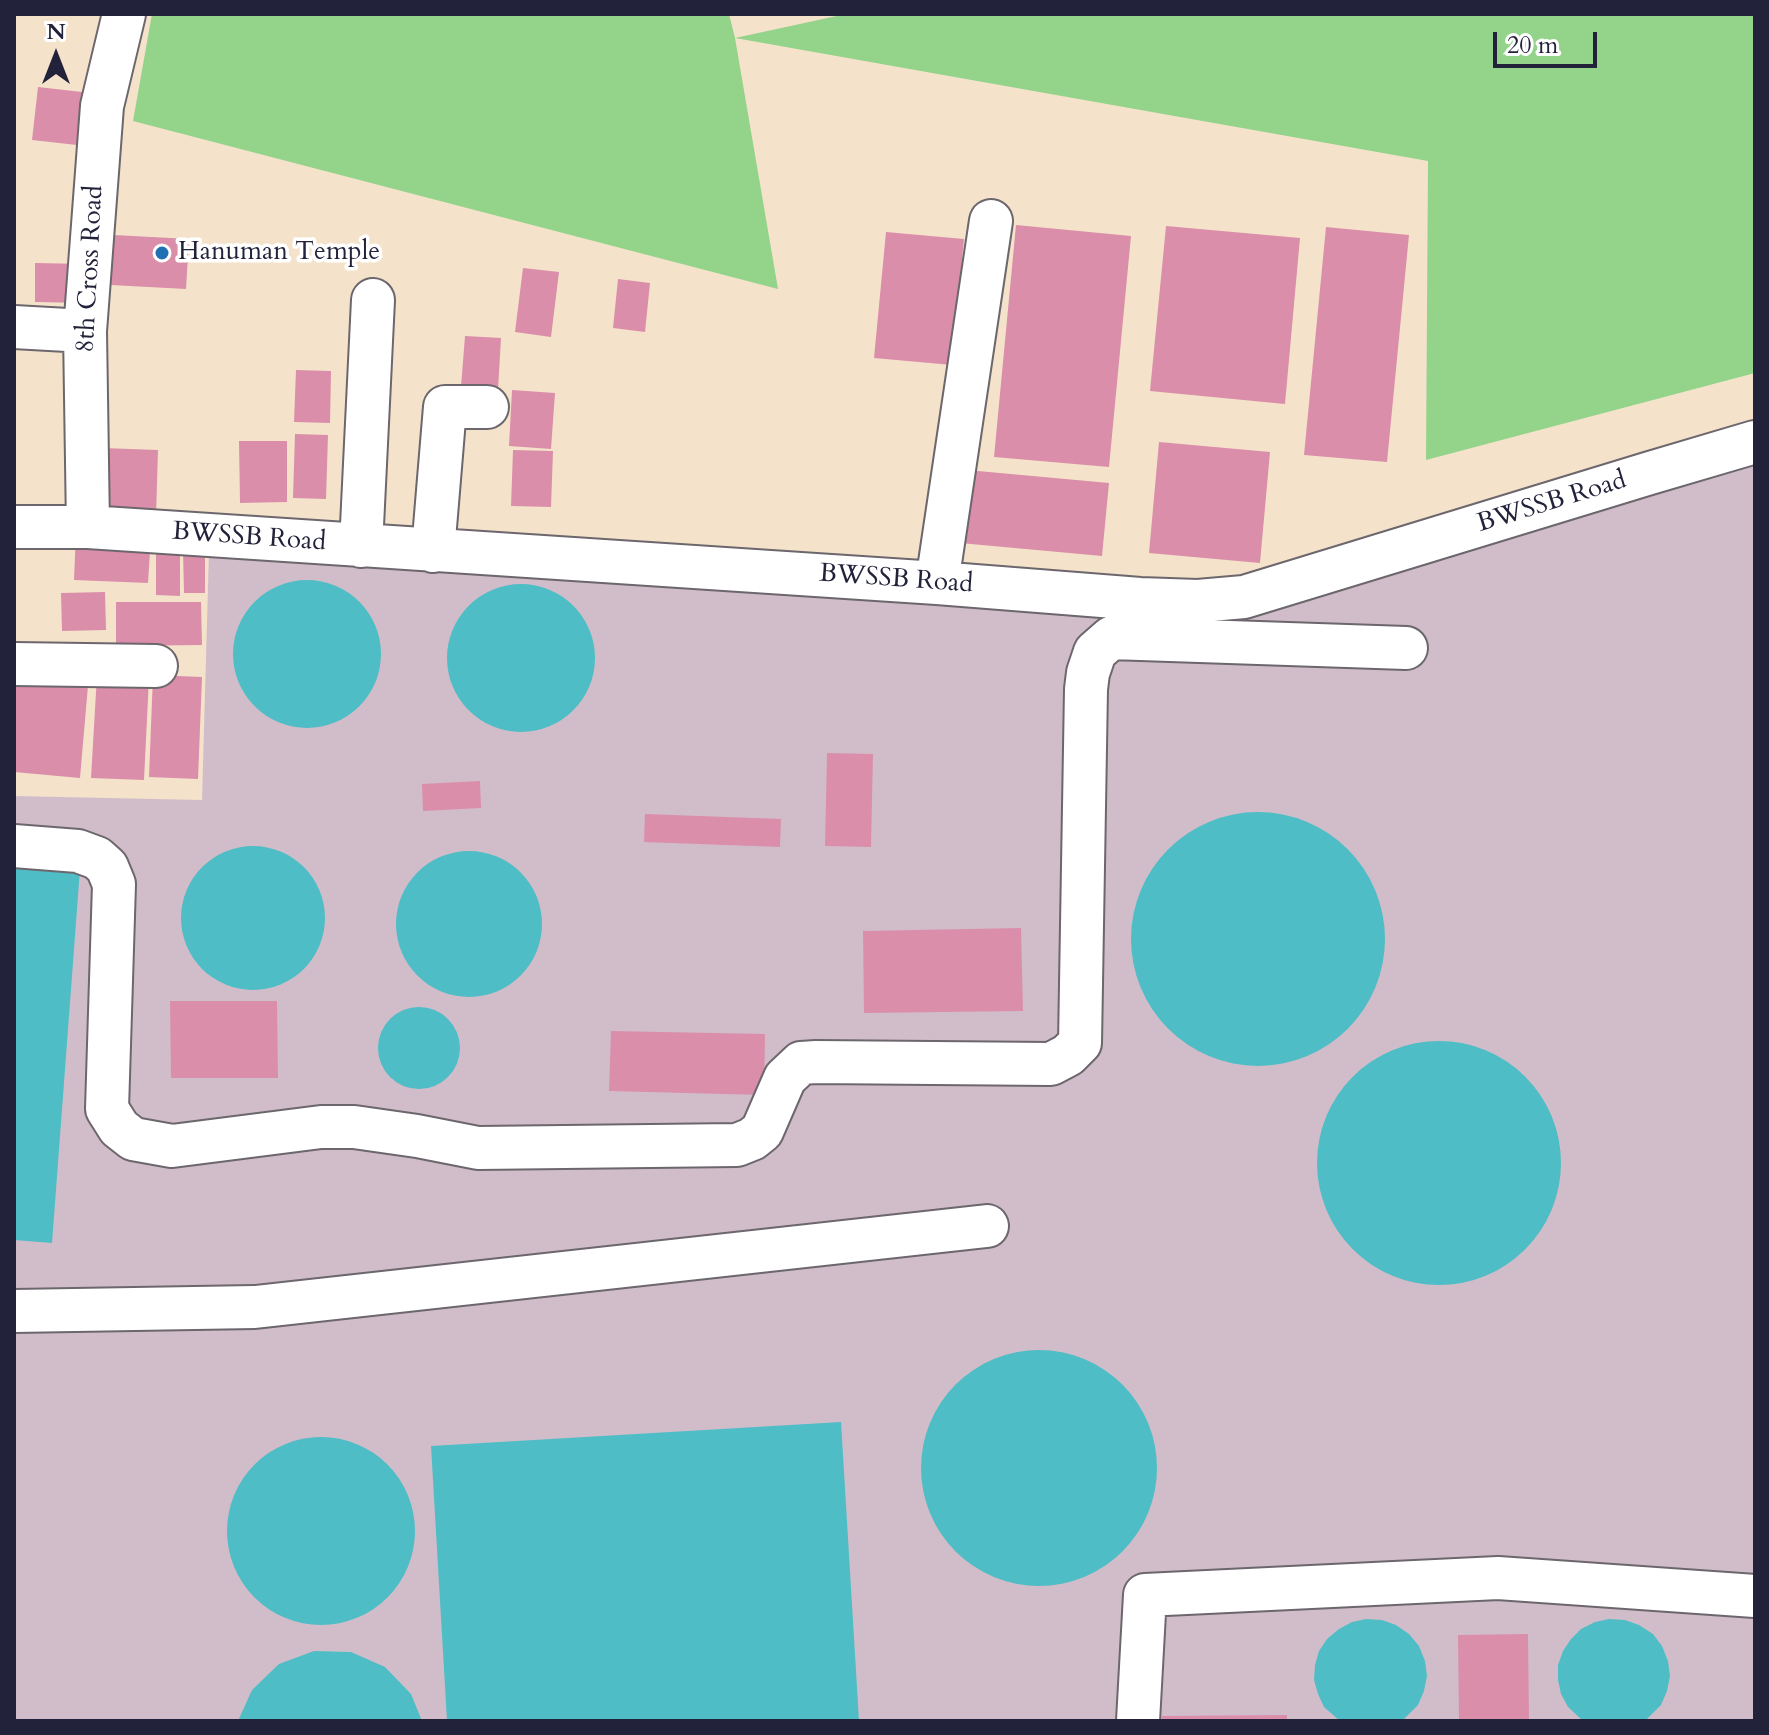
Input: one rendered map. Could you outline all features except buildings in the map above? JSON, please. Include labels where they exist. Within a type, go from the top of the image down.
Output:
[{"type":"street","name":"8th Cross Road","points":[[88,527],[85,331],[102,106],[124,14]]},
{"type":"street","points":[[937,583],[991,221]]},
{"type":"street","points":[[361,546],[373,300]]},
{"type":"street","points":[[14,327],[85,331]]},
{"type":"street","points":[[433,551],[445,407],[487,407]]},
{"type":"street","name":"BWSSB Road","points":[[14,527],[88,527],[1198,601],[1244,597],[1755,442]]},
{"type":"street","points":[[14,846],[78,851],[97,858],[107,867],[114,884],[107,1109],[119,1128],[133,1139],[172,1146],[321,1127],[354,1127],[478,1148],[737,1145],[762,1131],[785,1078],[801,1063],[1051,1064],[1068,1055],[1080,1043],[1086,689],[1095,652],[1111,638],[1406,648]]},
{"type":"street","points":[[14,664],[156,666]]},
{"type":"street","points":[[14,1311],[255,1307],[987,1226]]},
{"type":"street","points":[[1138,1721],[1145,1595],[1498,1578],[1755,1596]]},
{"type":"shaded area","points":[[1755,438],[1755,1721],[14,1721],[14,796],[202,800],[209,551],[1238,582]]},
{"type":"green space","points":[[152,14],[729,14],[778,289],[133,121]]},
{"type":"green space","points":[[846,14],[1755,14],[1755,373],[1426,460],[1428,161],[735,38]]},
{"type":"water","points":[[307,580],[335,585],[360,601],[376,626],[381,654],[376,682],[360,707],[335,723],[307,728],[279,723],[254,707],[238,682],[233,654],[238,626],[254,601],[279,585]]},
{"type":"water","points":[[521,584],[549,590],[573,606],[589,630],[595,658],[589,686],[573,710],[549,726],[521,732],[493,726],[469,710],[453,686],[447,658],[453,630],[469,606],[493,590]]},
{"type":"water","points":[[1246,812],[1270,812],[1307,821],[1329,833],[1348,849],[1364,868],[1376,890],[1383,914],[1383,964],[1376,988],[1364,1010],[1348,1029],[1329,1045],[1307,1057],[1270,1066],[1246,1066],[1209,1057],[1187,1045],[1160,1020],[1136,976],[1131,951],[1131,927],[1140,890],[1152,868],[1177,841],[1221,817]]},
{"type":"water","points":[[253,846],[281,851],[304,867],[320,890],[325,918],[320,946],[304,969],[281,985],[253,990],[225,985],[202,969],[186,946],[181,918],[186,890],[202,867],[225,851]]},
{"type":"water","points":[[469,851],[497,856],[521,872],[537,896],[542,924],[537,952],[521,976],[497,992],[469,997],[441,992],[417,976],[401,952],[396,924],[401,896],[417,872],[441,856]]},
{"type":"water","points":[[14,864],[80,869],[52,1243],[14,1240]]},
{"type":"water","points":[[419,1007],[435,1010],[448,1019],[457,1032],[460,1048],[457,1064],[448,1077],[435,1086],[419,1089],[403,1086],[390,1077],[381,1064],[378,1048],[381,1032],[390,1019],[403,1010]]},
{"type":"water","points":[[1439,1041],[1463,1043],[1486,1050],[1525,1077],[1552,1116],[1559,1139],[1559,1187],[1552,1210],[1525,1249],[1486,1276],[1463,1283],[1439,1285],[1415,1283],[1392,1276],[1353,1249],[1326,1210],[1319,1187],[1317,1163],[1319,1139],[1326,1116],[1353,1077],[1392,1050],[1415,1043]]},
{"type":"water","points":[[1039,1350],[1062,1352],[1084,1359],[1105,1369],[1123,1384],[1138,1402],[1148,1423],[1155,1445],[1155,1491],[1148,1513],[1138,1534],[1123,1552],[1105,1567],[1084,1577],[1062,1584],[1039,1586],[1016,1584],[994,1577],[973,1567],[955,1552],[940,1534],[930,1513],[923,1491],[921,1468],[923,1445],[930,1423],[940,1402],[955,1384],[973,1369],[994,1359],[1016,1352]]},
{"type":"water","points":[[841,1422],[859,1721],[447,1721],[431,1446]]},
{"type":"water","points":[[321,1437],[357,1444],[388,1464],[408,1495],[415,1531],[408,1567],[388,1598],[357,1618],[321,1625],[285,1618],[254,1598],[234,1567],[227,1531],[234,1495],[254,1464],[285,1444]]},
{"type":"water","points":[[1366,1619],[1382,1620],[1409,1634],[1419,1646],[1425,1661],[1427,1676],[1424,1691],[1418,1705],[1402,1721],[1340,1721],[1324,1707],[1318,1694],[1314,1680],[1319,1651],[1339,1629]]},
{"type":"water","points":[[1609,1619],[1625,1620],[1653,1634],[1668,1661],[1670,1676],[1667,1691],[1661,1705],[1645,1721],[1583,1721],[1568,1707],[1561,1694],[1558,1665],[1563,1651],[1581,1629]]},
{"type":"water","points":[[314,1651],[351,1652],[385,1667],[411,1694],[422,1721],[238,1721],[252,1690],[279,1664]]},
{"type":"place","name":"Hanuman Temple","points":[[162,253]]}]
